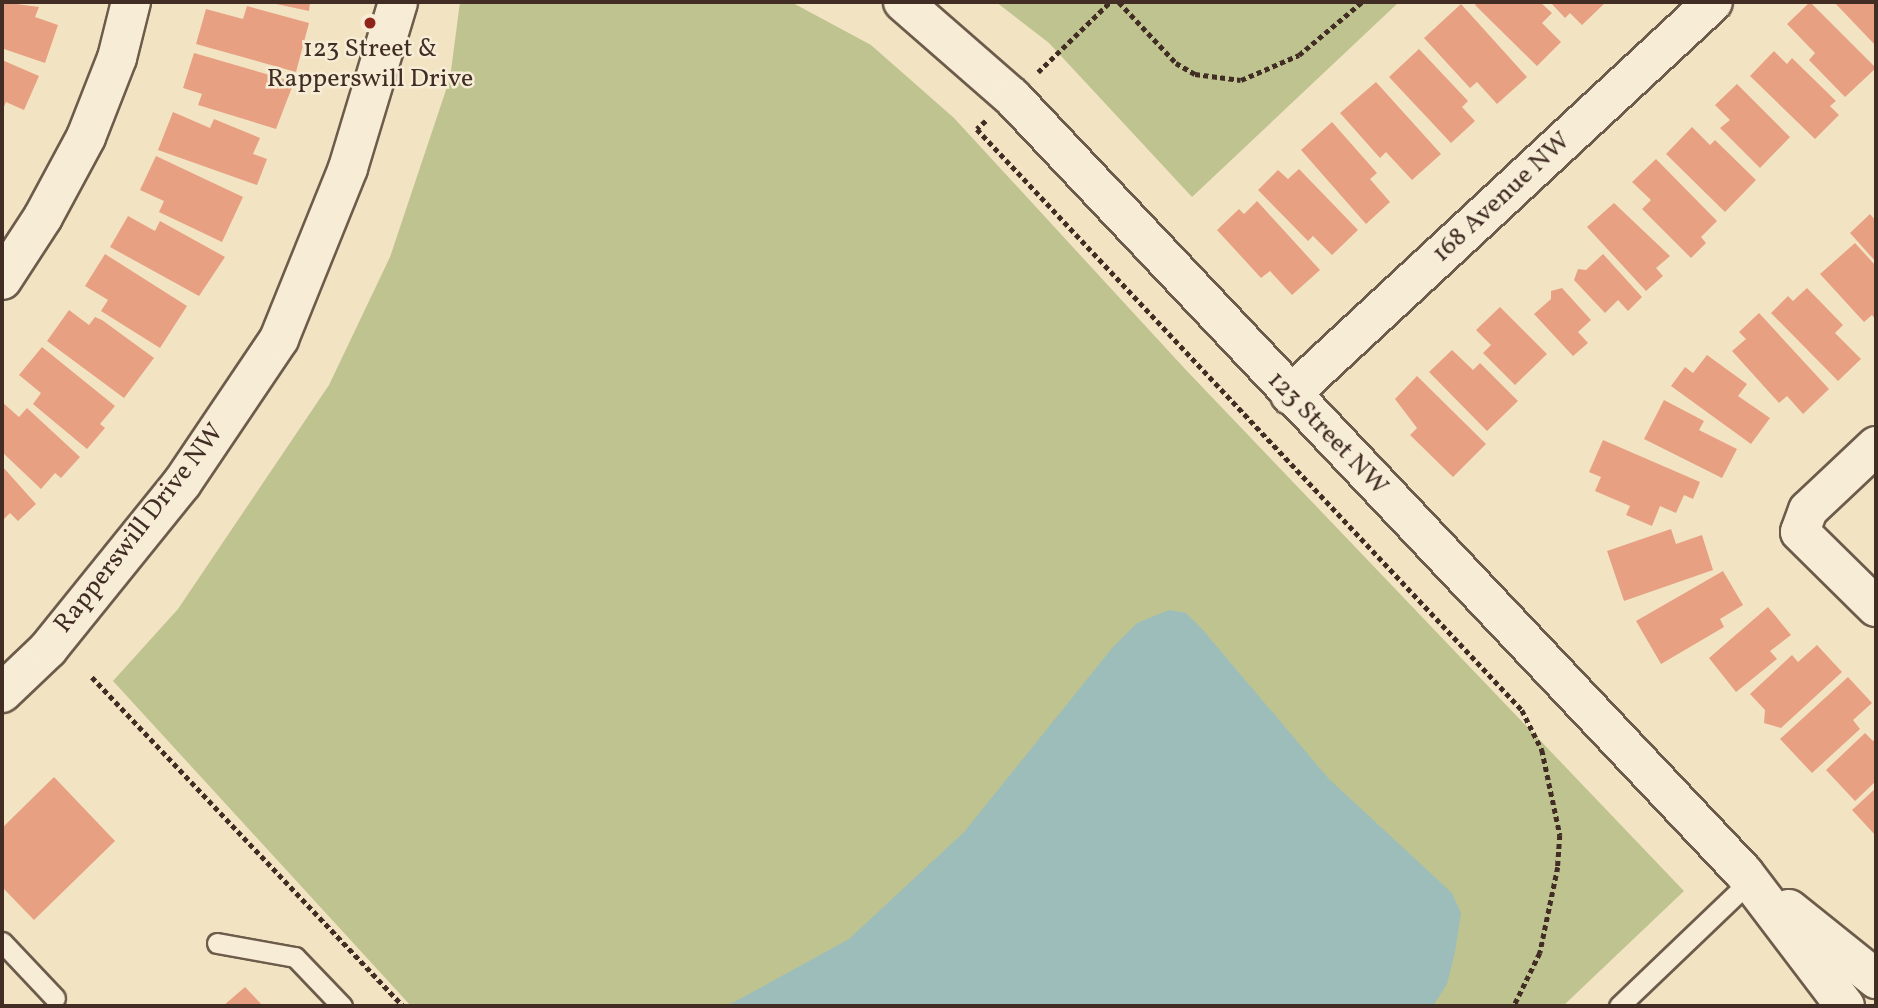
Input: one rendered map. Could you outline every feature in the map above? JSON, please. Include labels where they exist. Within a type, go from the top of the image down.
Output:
[{"type":"street","points":[[2,280],[43,217],[86,137],[117,58],[131,2]]},
{"type":"street","name":"Rapperswill Drive NW","points":[[2,692],[48,649],[182,483],[279,339],[348,168],[398,2]]},
{"type":"street","name":"123 Street NW","points":[[903,2],[1012,97],[1747,877],[1845,1006]]},
{"type":"street","name":"168 Avenue NW","points":[[1290,395],[1713,2]]},
{"type":"street","points":[[1876,446],[1808,510],[1800,532],[1876,607]]},
{"type":"street","name":"123 Street NW","points":[[1747,877],[1876,979]]},
{"type":"lane","points":[[1619,1006],[1747,877]]},
{"type":"lane","points":[[2,942],[55,998]]},
{"type":"lane","points":[[217,943],[296,957],[342,1006]]},
{"type":"path","points":[[1110,2],[977,129],[1522,710],[1542,751],[1560,835],[1558,867],[1540,953],[1514,1006]]},
{"type":"path","points":[[1119,2],[1176,62],[1195,74],[1241,80],[1298,55],[1362,2]]},
{"type":"path","points":[[92,677],[403,1006]]},
{"type":"green space","points":[[460,2],[791,2],[871,45],[954,118],[1186,370],[1684,891],[1563,1006],[411,1006],[113,681],[178,609],[329,385],[390,257],[450,78]]},
{"type":"green space","points":[[996,2],[1399,2],[1192,197],[1049,43]]},
{"type":"water","points":[[1169,610],[1186,613],[1202,629],[1329,779],[1452,893],[1461,913],[1455,952],[1447,984],[1433,1006],[727,1006],[849,939],[964,832],[1113,647],[1137,623]]},
{"type":"building","points":[[2,2],[39,7],[35,17],[58,25],[45,63],[4,49]]},
{"type":"building","points":[[267,2],[310,2],[309,11]]},
{"type":"building","points":[[1478,2],[1540,2],[1552,13],[1542,23],[1561,42],[1537,66],[1475,5]]},
{"type":"building","points":[[1550,2],[1606,2],[1582,25],[1570,13],[1565,18]]},
{"type":"building","points":[[1810,2],[1876,68],[1845,97],[1809,60],[1815,53],[1787,24]]},
{"type":"building","points":[[1834,2],[1876,2],[1876,46]]},
{"type":"building","points":[[1461,4],[1527,77],[1497,104],[1477,82],[1470,88],[1424,38]]},
{"type":"building","points":[[247,6],[309,23],[296,72],[196,44],[206,9],[243,19]]},
{"type":"building","points":[[1419,49],[1468,101],[1462,107],[1475,121],[1451,143],[1389,77]]},
{"type":"building","points":[[1774,51],[1787,64],[1792,58],[1836,101],[1830,106],[1839,115],[1815,139],[1750,76]]},
{"type":"building","points":[[194,53],[294,82],[276,129],[198,105],[202,94],[183,88]]},
{"type":"building","points":[[2,60],[39,76],[24,110],[6,102],[2,111]]},
{"type":"building","points":[[1376,82],[1441,154],[1412,180],[1386,152],[1380,158],[1340,113]]},
{"type":"building","points":[[1737,84],[1790,137],[1760,168],[1720,128],[1730,120],[1715,105]]},
{"type":"building","points":[[173,112],[210,128],[214,119],[260,138],[253,154],[267,159],[257,185],[158,150]]},
{"type":"building","points":[[1332,122],[1377,173],[1370,179],[1390,202],[1366,224],[1301,150]]},
{"type":"building","points":[[1692,127],[1710,145],[1715,140],[1756,180],[1725,212],[1666,154]]},
{"type":"building","points":[[156,156],[243,197],[222,242],[159,212],[164,201],[140,190]]},
{"type":"building","points":[[1656,159],[1717,221],[1701,237],[1706,243],[1691,258],[1642,209],[1651,200],[1632,182]]},
{"type":"building","points":[[1299,169],[1358,230],[1332,255],[1313,236],[1308,241],[1258,190],[1278,170],[1288,179]]},
{"type":"building","points":[[1257,201],[1320,270],[1292,295],[1270,271],[1261,278],[1217,230],[1239,209],[1244,214]]},
{"type":"building","points":[[1614,203],[1670,256],[1656,268],[1663,276],[1646,291],[1587,227]]},
{"type":"building","points":[[1870,214],[1876,221],[1876,262],[1850,233]]},
{"type":"building","points":[[128,216],[155,231],[160,221],[225,257],[199,296],[110,247]]},
{"type":"building","points":[[1855,243],[1876,266],[1876,320],[1872,315],[1864,322],[1820,274]]},
{"type":"building","points":[[105,254],[187,306],[160,348],[101,311],[108,300],[85,286]]},
{"type":"building","points":[[1603,254],[1642,297],[1628,311],[1618,300],[1605,313],[1574,280],[1578,269],[1586,270]]},
{"type":"building","points":[[1562,288],[1591,320],[1578,332],[1588,343],[1573,356],[1534,314],[1551,299],[1551,291]]},
{"type":"building","points":[[1807,288],[1843,325],[1835,333],[1861,359],[1838,381],[1771,313],[1788,296],[1793,301]]},
{"type":"building","points":[[1500,307],[1547,354],[1515,385],[1483,353],[1491,345],[1476,330]]},
{"type":"building","points":[[69,310],[89,325],[95,317],[102,320],[154,358],[124,398],[47,341]]},
{"type":"building","points":[[1759,313],[1829,389],[1803,414],[1787,396],[1779,403],[1732,351],[1746,339],[1739,332]]},
{"type":"building","points":[[42,347],[115,406],[100,424],[105,428],[87,449],[33,404],[41,393],[19,375]]},
{"type":"building","points":[[1452,350],[1473,370],[1480,363],[1518,401],[1487,431],[1429,372]]},
{"type":"building","points":[[1707,355],[1747,384],[1738,396],[1770,418],[1751,444],[1671,386],[1685,367],[1693,373]]},
{"type":"building","points":[[1417,376],[1486,444],[1453,477],[1410,435],[1417,428],[1395,399]]},
{"type":"building","points":[[1664,400],[1704,421],[1699,430],[1737,449],[1722,478],[1644,439]]},
{"type":"building","points":[[2,402],[19,417],[27,408],[80,457],[61,478],[55,473],[41,489],[2,452]]},
{"type":"building","points":[[1603,440],[1700,482],[1693,499],[1684,495],[1676,513],[1660,506],[1652,526],[1626,515],[1630,506],[1595,491],[1601,477],[1589,472]]},
{"type":"building","points":[[2,466],[36,504],[18,521],[10,513],[2,521]]},
{"type":"building","points":[[1671,529],[1676,544],[1702,535],[1713,570],[1624,601],[1607,551]]},
{"type":"building","points":[[1723,571],[1743,605],[1720,619],[1724,627],[1661,664],[1636,621]]},
{"type":"building","points":[[1768,607],[1791,635],[1770,651],[1777,659],[1736,692],[1709,658]]},
{"type":"building","points":[[1817,645],[1842,672],[1781,728],[1764,723],[1765,710],[1750,694],[1792,655],[1798,662]]},
{"type":"building","points":[[1848,677],[1872,703],[1853,720],[1860,729],[1812,773],[1780,739]]},
{"type":"building","points":[[1865,733],[1873,741],[1876,738],[1876,781],[1855,801],[1826,770]]},
{"type":"building","points":[[54,777],[115,841],[34,920],[2,887],[2,828]]},
{"type":"building","points":[[1876,788],[1876,836],[1852,810]]},
{"type":"building","points":[[245,987],[263,1006],[223,1006]]},
{"type":"place","name":"123 Street & Rapperswill Drive","points":[[370,23]]}]
